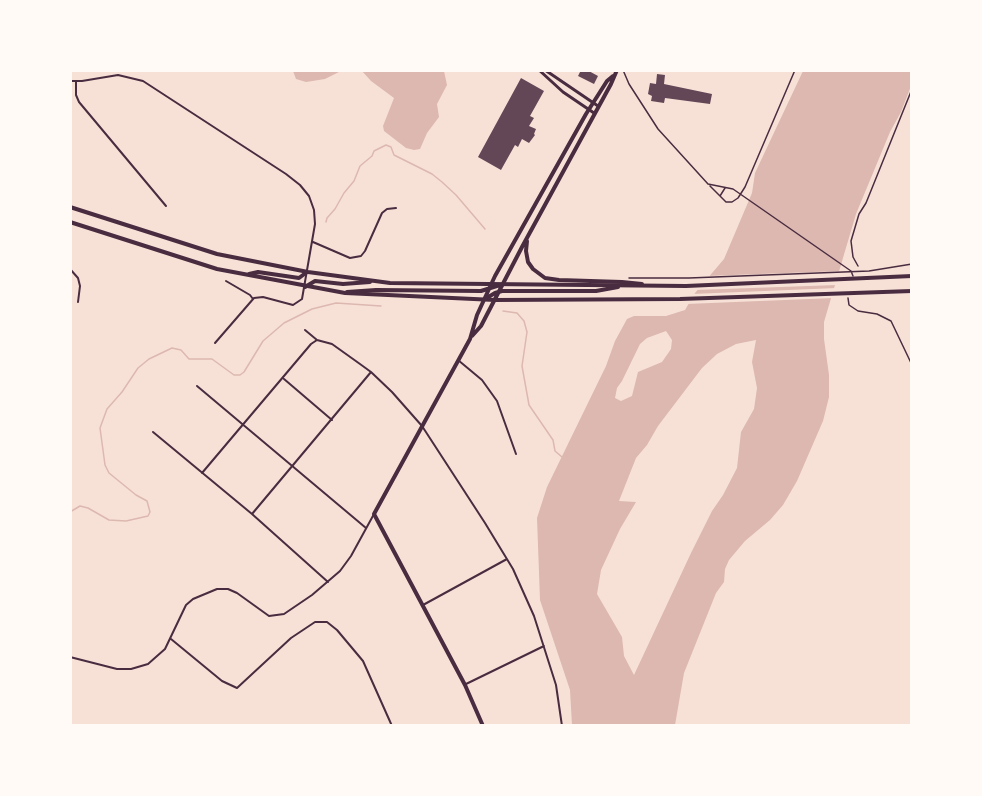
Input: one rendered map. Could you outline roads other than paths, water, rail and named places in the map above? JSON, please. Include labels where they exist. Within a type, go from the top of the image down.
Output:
[{"type":"main road","points":[[470,339],[481,327],[501,285],[611,84],[616,70]]},
{"type":"main road","points":[[483,726],[465,685],[374,514],[470,339],[489,287],[593,103],[607,81],[613,76]]},
{"type":"main road","points":[[70,207],[217,254],[308,272],[376,281],[489,287]]},
{"type":"main road","points":[[70,222],[217,269],[305,287],[386,296],[495,300],[680,299],[912,291]]},
{"type":"main road","points":[[528,235],[526,251],[528,262],[545,278],[655,286]]},
{"type":"main road","points":[[244,274],[258,272],[299,278],[308,272]]},
{"type":"main road","points":[[340,292],[501,285],[686,286],[912,276]]},
{"type":"main road","points":[[305,287],[313,281],[344,284],[376,281]]},
{"type":"main road","points":[[484,299],[498,292],[596,291],[619,286]]},
{"type":"street","points":[[117,70],[118,75]]},
{"type":"street","points":[[539,70],[563,92],[594,113]]},
{"type":"street","points":[[546,70],[598,106]]},
{"type":"street","points":[[70,81],[118,75],[132,77],[150,85],[296,181],[306,191],[312,203],[315,224],[302,299],[293,305],[263,297],[253,299],[215,343]]},
{"type":"street","points":[[76,82],[76,95],[79,102],[166,206]]},
{"type":"street","points":[[313,242],[350,258],[361,256],[382,213],[387,209],[396,208]]},
{"type":"street","points":[[70,269],[78,278],[80,286],[78,302]]},
{"type":"street","points":[[226,281],[250,294],[253,299]]},
{"type":"street","points":[[305,330],[317,340],[332,344],[371,372],[422,426],[507,559],[532,610],[555,685],[562,726]]},
{"type":"street","points":[[202,473],[311,344],[317,340]]},
{"type":"street","points":[[458,360],[482,380],[496,401],[516,454]]},
{"type":"street","points":[[252,513],[371,372]]},
{"type":"street","points":[[284,378],[332,420]]},
{"type":"street","points":[[197,386],[366,528]]},
{"type":"street","points":[[153,432],[252,513],[328,582]]},
{"type":"street","points":[[70,657],[117,669],[138,668],[155,660],[171,639],[186,605],[210,591],[232,590],[272,617],[289,612],[328,582],[346,564],[374,514]]},
{"type":"street","points":[[422,606],[507,559]]},
{"type":"street","points":[[171,639],[222,681],[237,688],[291,638],[315,622],[327,622],[363,661],[392,726]]},
{"type":"street","points":[[465,685],[544,646]]},
{"type":"waterway","points":[[326,222],[354,181],[360,166],[372,156],[374,151],[386,145],[391,147],[394,155],[432,174],[442,182],[485,229]]},
{"type":"waterway","points":[[70,512],[80,506],[109,520],[126,521],[148,516],[150,512],[147,501],[109,473],[105,465],[100,428],[107,409],[138,368],[149,359],[172,348],[181,350],[189,359],[212,359],[234,375],[240,375],[263,341],[284,323],[312,309],[336,303],[381,306]]},
{"type":"waterway","points":[[503,311],[517,313],[524,321],[527,332],[522,366],[529,405],[553,440],[555,451],[562,457]]}]
